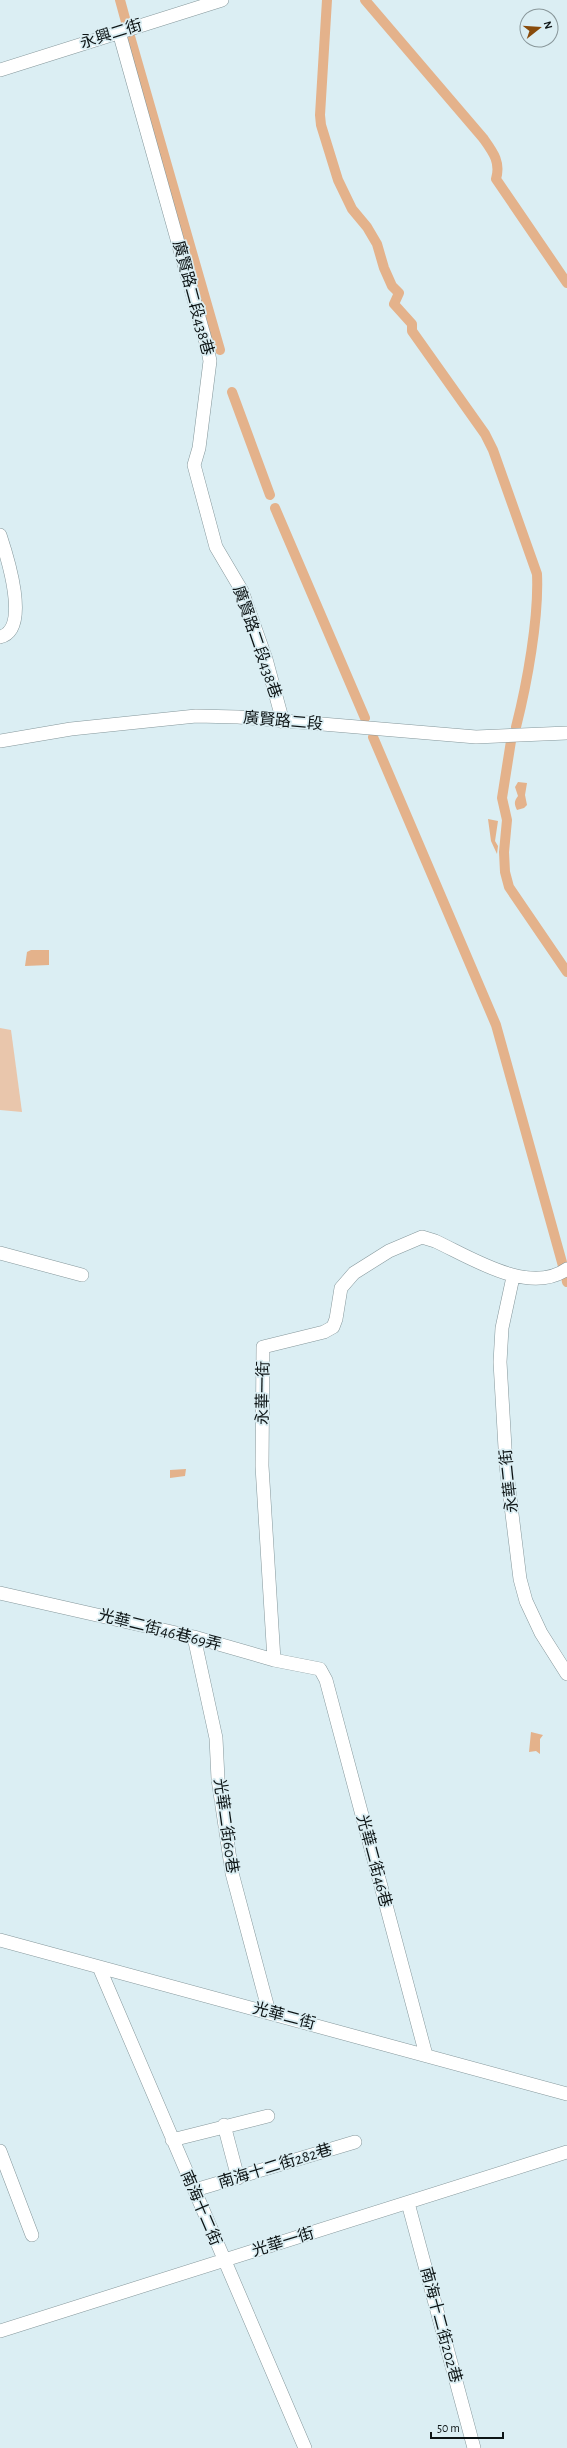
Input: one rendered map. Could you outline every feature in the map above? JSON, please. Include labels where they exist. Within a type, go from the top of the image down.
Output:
[{"type":"street","name":"永興二街","points":[[0,70],[222,0]]},
{"type":"street","name":"廣賢路二段438巷","points":[[119,32],[208,346],[210,361],[199,448],[194,465],[202,501],[216,547],[242,592],[266,659],[283,722]]},
{"type":"street","points":[[0,535],[8,558],[16,617],[14,628],[7,636],[0,637]]},
{"type":"street","name":"廣賢路二段","points":[[0,741],[78,728],[196,716],[476,737],[567,733]]},
{"type":"street","name":"永華一街","points":[[274,1660],[262,1466],[264,1347],[314,1336],[333,1327],[336,1319],[341,1288],[348,1278],[367,1263],[389,1251],[422,1237],[435,1241],[513,1277],[550,1278],[567,1269]]},
{"type":"street","points":[[0,1254],[82,1275]]},
{"type":"street","name":"永華二街","points":[[513,1277],[502,1328],[500,1362],[506,1465],[520,1579],[526,1600],[541,1633],[567,1674]]},
{"type":"street","name":"光華二街46巷69弄","points":[[0,1593],[194,1637],[274,1660],[320,1669]]},
{"type":"street","name":"光華二街60巷","points":[[194,1637],[216,1738],[218,1779],[232,1873],[269,2012]]},
{"type":"street","name":"光華二街46巷","points":[[320,1669],[326,1680],[426,2055]]},
{"type":"street","name":"光華二街","points":[[0,1940],[567,2094]]},
{"type":"street","name":"南海十二街","points":[[99,1967],[304,2448]]},
{"type":"street","points":[[172,2140],[224,2125],[268,2116]]},
{"type":"street","points":[[224,2125],[238,2178]]},
{"type":"street","name":"南海十二街282巷","points":[[195,2190],[355,2142]]},
{"type":"street","points":[[0,2151],[32,2235]]},
{"type":"street","name":"光華一街","points":[[0,2331],[567,2152]]},
{"type":"street","name":"南海十二街202巷","points":[[408,2203],[474,2448]]},
{"type":"shaded area","points":[[518,782],[527,783],[525,795],[527,805],[524,808],[517,810],[515,803],[518,796],[515,787]]},
{"type":"shaded area","points":[[488,819],[498,821],[495,841],[498,846],[497,854],[491,841]]},
{"type":"shaded area","points":[[31,950],[49,950],[49,965],[25,966],[27,952]]},
{"type":"shaded area","points":[[0,1028],[11,1030],[22,1112],[0,1110]]},
{"type":"shaded area","points":[[186,1469],[185,1476],[170,1478],[170,1470]]},
{"type":"shaded area","points":[[531,1732],[543,1735],[540,1739],[540,1754],[536,1751],[529,1752]]},
{"type":"waterway","points":[[120,0],[126,22]]},
{"type":"waterway","points":[[327,0],[320,115],[321,125],[338,180],[352,209],[367,227],[377,244],[384,268],[392,286],[399,293],[394,304],[412,324],[412,331],[485,434],[493,450],[537,574],[534,630],[524,691],[516,727]]},
{"type":"waterway","points":[[365,0],[487,143],[497,162],[496,179],[567,283]]},
{"type":"waterway","points":[[129,33],[220,350]]},
{"type":"waterway","points":[[232,392],[270,495]]},
{"type":"waterway","points":[[275,508],[365,718]]},
{"type":"waterway","points":[[373,737],[496,1025],[563,1266]]},
{"type":"waterway","points":[[511,741],[502,798],[507,820],[504,852],[505,872],[509,887],[567,972]]},
{"type":"waterway","points":[[566,1277],[567,1282]]}]
